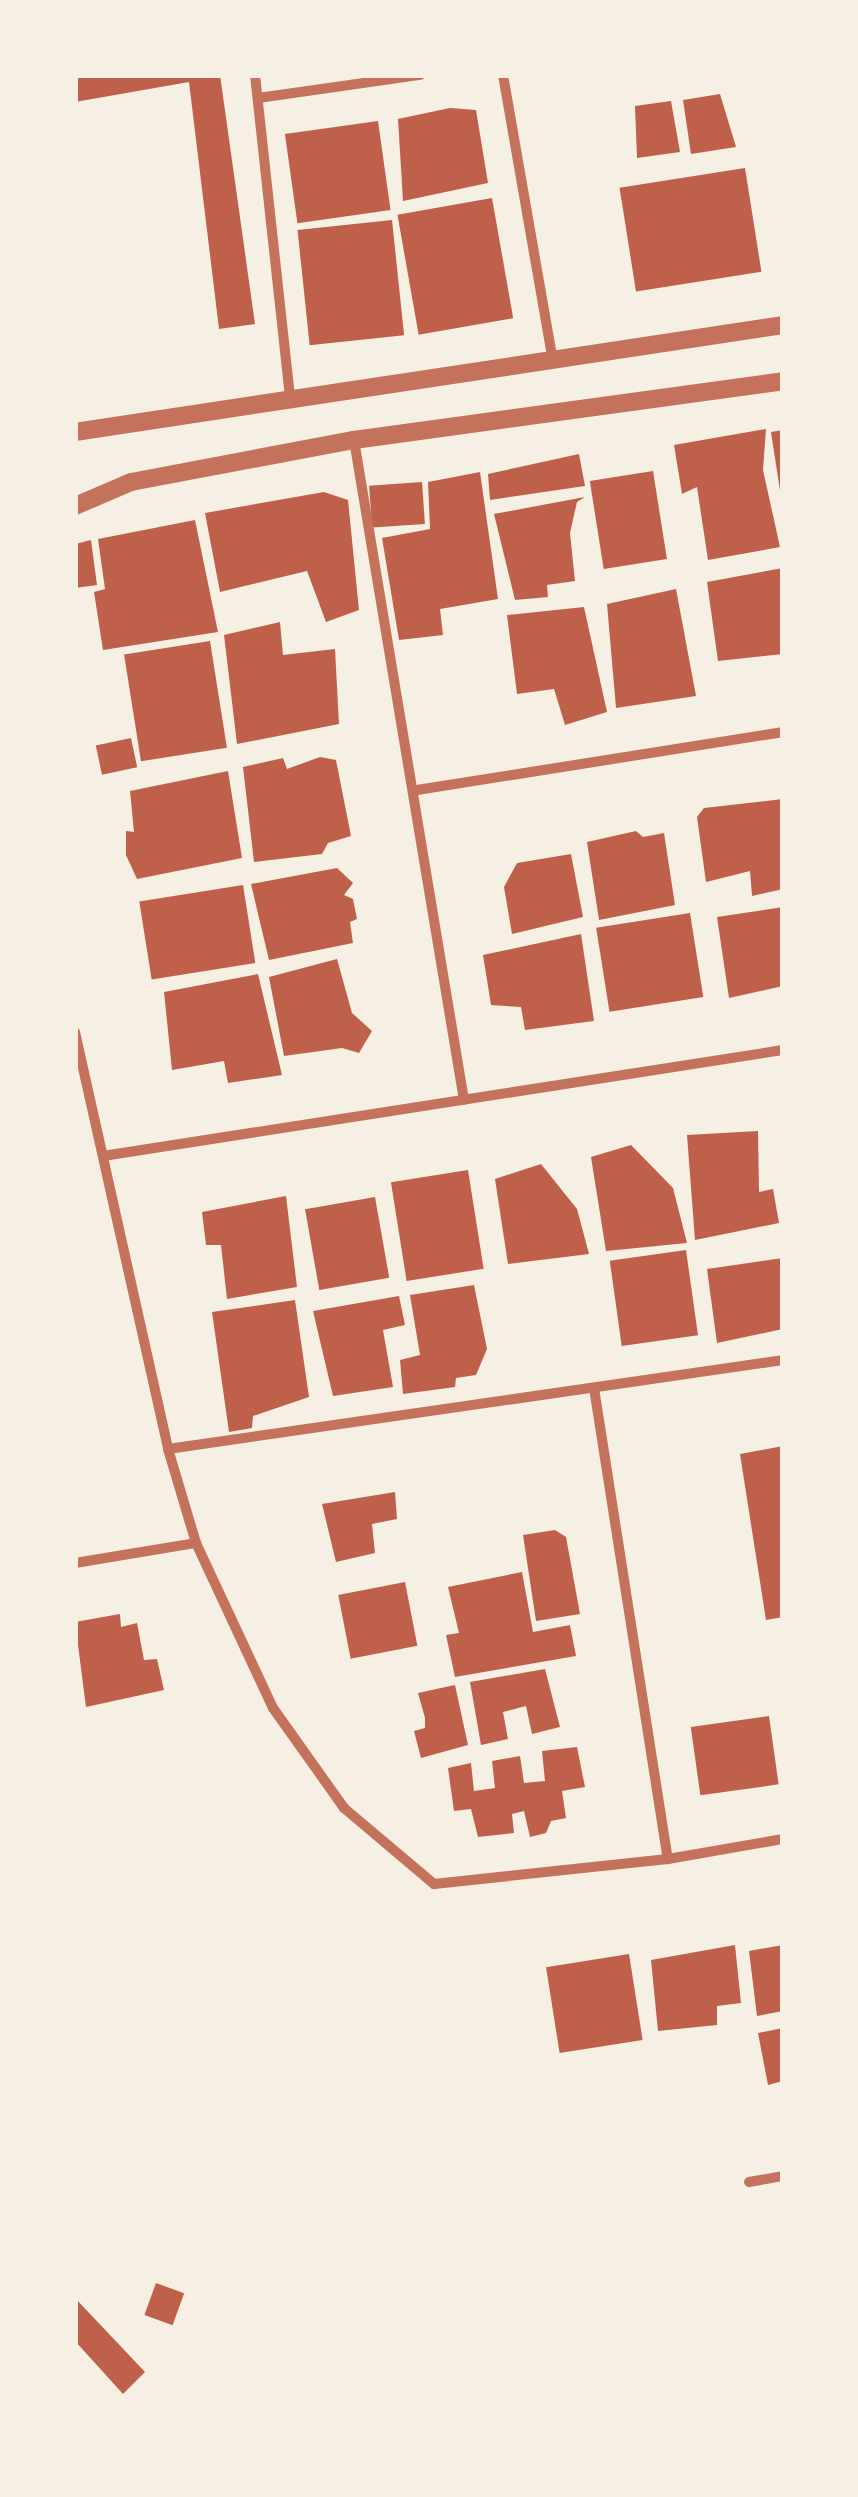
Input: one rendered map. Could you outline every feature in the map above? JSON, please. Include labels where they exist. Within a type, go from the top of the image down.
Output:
[{"type":"street","points":[[255,75],[290,395]]},
{"type":"street","points":[[258,98],[420,75]]},
{"type":"street","points":[[503,75],[552,358]]},
{"type":"street","points":[[75,432],[290,395],[783,325]]},
{"type":"street","points":[[75,506],[131,482],[354,440],[783,381]]},
{"type":"street","points":[[354,440],[417,790],[464,1100]]},
{"type":"street","points":[[417,790],[783,732]]},
{"type":"street","points":[[75,1032],[168,1449],[196,1542],[231,1628],[306,1758],[344,1808],[434,1884],[668,1859],[783,1839]]},
{"type":"street","points":[[103,1156],[783,1050]]},
{"type":"street","points":[[168,1449],[783,1360]]},
{"type":"street","points":[[594,1388],[668,1859]]},
{"type":"street","points":[[75,1563],[196,1542]]},
{"type":"street","points":[[749,2182],[783,2176]]},
{"type":"building","points":[[75,75],[220,75],[255,324],[219,329],[189,82],[75,102]]},
{"type":"building","points":[[720,94],[736,147],[691,154],[683,100]]},
{"type":"building","points":[[671,101],[680,152],[637,158],[635,106]]},
{"type":"building","points":[[450,108],[476,110],[488,183],[403,201],[398,119]]},
{"type":"building","points":[[378,121],[391,210],[297,223],[285,134]]},
{"type":"building","points":[[745,168],[761,272],[636,292],[620,188]]},
{"type":"building","points":[[492,198],[513,318],[419,335],[397,215]]},
{"type":"building","points":[[392,220],[404,335],[310,345],[298,230]]},
{"type":"building","points":[[766,429],[763,470],[780,547],[708,560],[697,487],[682,494],[674,445]]},
{"type":"building","points":[[783,430],[783,496],[781,497],[771,432]]},
{"type":"building","points":[[579,454],[585,486],[490,500],[488,474]]},
{"type":"building","points":[[653,471],[667,559],[604,569],[590,481]]},
{"type":"building","points":[[480,472],[498,599],[440,609],[443,635],[399,640],[382,538],[430,529],[428,482]]},
{"type":"building","points":[[422,482],[425,524],[372,528],[369,486]]},
{"type":"building","points":[[324,492],[348,500],[359,610],[326,622],[307,571],[220,592],[205,513]]},
{"type":"building","points":[[585,497],[577,502],[570,533],[575,581],[547,585],[548,597],[515,600],[494,514]]},
{"type":"building","points":[[195,520],[218,632],[103,650],[94,592],[105,589],[98,539]]},
{"type":"building","points":[[91,540],[97,585],[75,588],[75,544]]},
{"type":"building","points":[[783,568],[783,654],[718,661],[707,582]]},
{"type":"building","points":[[676,589],[696,696],[616,708],[607,604]]},
{"type":"building","points":[[584,607],[607,712],[565,725],[554,689],[517,694],[507,615]]},
{"type":"building","points":[[280,622],[283,655],[335,649],[339,724],[237,744],[224,635]]},
{"type":"building","points":[[210,641],[227,748],[141,761],[124,655]]},
{"type":"building","points":[[131,738],[137,767],[102,775],[96,745]]},
{"type":"building","points":[[320,757],[336,760],[351,836],[328,843],[322,854],[254,862],[243,767],[283,758],[287,769]]},
{"type":"building","points":[[228,771],[242,858],[137,879],[126,855],[126,831],[134,832],[130,791]]},
{"type":"building","points":[[783,799],[783,889],[752,896],[750,871],[706,882],[697,817],[704,808]]},
{"type":"building","points":[[636,831],[643,837],[664,833],[675,905],[599,920],[587,842]]},
{"type":"building","points":[[571,854],[583,917],[512,934],[504,887],[517,863]]},
{"type":"building","points":[[337,868],[353,883],[344,895],[353,899],[357,919],[350,922],[353,943],[269,960],[251,884]]},
{"type":"building","points":[[243,885],[255,963],[152,979],[139,901]]},
{"type":"building","points":[[783,907],[783,986],[729,998],[717,917]]},
{"type":"building","points":[[690,913],[703,997],[609,1012],[596,928]]},
{"type":"building","points":[[581,934],[594,1021],[525,1030],[521,1007],[491,1005],[483,955]]},
{"type":"building","points":[[337,959],[352,1013],[372,1031],[359,1053],[342,1048],[284,1056],[269,977]]},
{"type":"building","points":[[258,974],[282,1075],[228,1083],[224,1061],[172,1070],[164,992]]},
{"type":"building","points":[[758,1131],[759,1192],[773,1189],[779,1223],[695,1240],[687,1135]]},
{"type":"building","points":[[631,1145],[673,1188],[687,1243],[606,1251],[591,1157]]},
{"type":"building","points":[[541,1164],[577,1209],[589,1254],[508,1264],[495,1179]]},
{"type":"building","points":[[468,1170],[484,1269],[407,1281],[391,1182]]},
{"type":"building","points":[[286,1196],[297,1287],[227,1299],[221,1245],[206,1245],[202,1212]]},
{"type":"building","points":[[375,1197],[389,1278],[319,1290],[305,1209]]},
{"type":"building","points":[[686,1250],[698,1335],[622,1346],[610,1261]]},
{"type":"building","points":[[783,1258],[783,1329],[717,1343],[707,1269]]},
{"type":"building","points":[[474,1285],[487,1349],[476,1375],[456,1378],[455,1387],[403,1394],[400,1360],[420,1355],[410,1295]]},
{"type":"building","points":[[399,1296],[405,1325],[383,1330],[393,1387],[333,1396],[313,1311]]},
{"type":"building","points":[[295,1300],[309,1397],[253,1416],[252,1428],[229,1432],[212,1312]]},
{"type":"building","points":[[783,1446],[783,1617],[766,1620],[740,1454]]},
{"type":"building","points":[[395,1492],[397,1519],[372,1524],[375,1553],[336,1562],[322,1504]]},
{"type":"building","points":[[555,1530],[566,1537],[580,1614],[536,1621],[523,1535]]},
{"type":"building","points":[[522,1572],[533,1632],[570,1625],[576,1656],[455,1677],[446,1635],[459,1633],[448,1587]]},
{"type":"building","points":[[405,1582],[417,1646],[351,1659],[338,1595]]},
{"type":"building","points":[[120,1614],[121,1627],[137,1623],[144,1660],[157,1659],[164,1690],[86,1707],[75,1622]]},
{"type":"building","points":[[545,1669],[560,1727],[532,1734],[526,1706],[503,1712],[508,1739],[481,1745],[470,1682]]},
{"type":"building","points":[[455,1685],[468,1745],[421,1758],[414,1731],[425,1728],[425,1718],[418,1693]]},
{"type":"building","points":[[769,1716],[779,1784],[700,1795],[691,1727]]},
{"type":"building","points":[[577,1747],[585,1787],[562,1791],[566,1818],[551,1821],[546,1833],[530,1837],[524,1811],[512,1814],[514,1833],[478,1837],[471,1809],[454,1811],[448,1768],[471,1763],[474,1791],[495,1788],[492,1761],[520,1756],[524,1783],[545,1781],[542,1751]]},
{"type":"building","points":[[735,1945],[741,2003],[717,2006],[717,2025],[658,2031],[651,1960]]},
{"type":"building","points":[[783,1945],[783,2011],[757,2016],[749,1951]]},
{"type":"building","points":[[629,1954],[643,2040],[560,2053],[546,1967]]},
{"type":"building","points":[[783,2028],[783,2081],[768,2085],[758,2033]]},
{"type":"building","points":[[156,2283],[184,2293],[173,2325],[144,2315]]},
{"type":"building","points":[[75,2298],[145,2372],[123,2394],[75,2341]]}]
